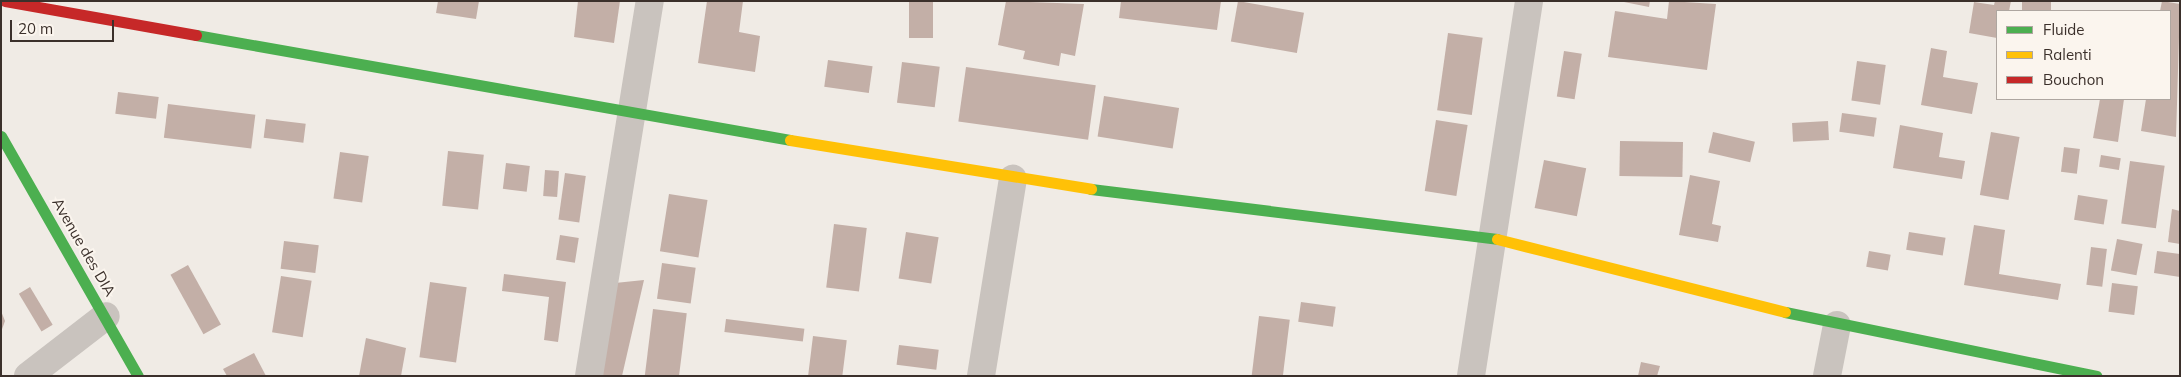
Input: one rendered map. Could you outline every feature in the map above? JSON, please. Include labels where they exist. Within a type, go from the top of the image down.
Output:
[{"type":"street","points":[[5,1],[1013,179],[1495,239],[1837,324],[2097,376]]},
{"type":"street","points":[[589,376],[630,110],[650,1]]},
{"type":"street","points":[[1472,376],[1495,239],[1529,1]]},
{"type":"street","name":"Avenue des DIA","points":[[1,136],[106,316],[138,376]]},
{"type":"street","points":[[981,376],[1013,179]]},
{"type":"street","points":[[28,376],[106,316]]},
{"type":"street","points":[[1828,376],[1837,324]]},
{"type":"building","points":[[438,1],[479,1],[476,19],[436,13]]},
{"type":"building","points":[[578,1],[620,1],[614,43],[574,37]]},
{"type":"building","points":[[707,1],[743,1],[739,32],[760,36],[755,72],[698,63]]},
{"type":"building","points":[[909,1],[933,1],[933,38],[909,38]]},
{"type":"building","points":[[1006,1],[1084,4],[1075,56],[1061,53],[1059,66],[1023,59],[1025,51],[998,45]]},
{"type":"building","points":[[1121,1],[1221,1],[1217,30],[1119,18]]},
{"type":"building","points":[[1238,1],[1304,13],[1297,53],[1231,41]]},
{"type":"building","points":[[1619,1],[1650,1],[1649,7]]},
{"type":"building","points":[[1669,1],[1716,4],[1707,70],[1608,57],[1615,11],[1667,19]]},
{"type":"building","points":[[1995,1],[2011,1],[2009,10],[1996,10],[1996,38],[1969,33],[1974,2],[1994,5]]},
{"type":"building","points":[[2022,1],[2051,1],[2051,10],[2022,10]]},
{"type":"building","points":[[2162,1],[2180,4],[2176,137],[2141,131],[2146,100],[2171,100],[2171,10],[2160,10]]},
{"type":"building","points":[[1448,33],[1483,38],[1472,115],[1437,110]]},
{"type":"building","points":[[1931,48],[1947,51],[1943,77],[1978,83],[1972,114],[1921,105]]},
{"type":"building","points":[[1564,51],[1582,54],[1575,99],[1557,96]]},
{"type":"building","points":[[828,60],[873,66],[869,93],[824,87]]},
{"type":"building","points":[[1857,61],[1886,65],[1880,105],[1851,101]]},
{"type":"building","points":[[902,62],[940,67],[935,107],[897,103]]},
{"type":"building","points":[[966,67],[1096,85],[1088,140],[958,121]]},
{"type":"building","points":[[118,92],[159,97],[156,119],[115,114]]},
{"type":"building","points":[[1104,96],[1179,108],[1173,148],[1098,136]]},
{"type":"building","points":[[2100,100],[2124,100],[2118,142],[2093,138]]},
{"type":"building","points":[[168,104],[255,115],[251,148],[164,138]]},
{"type":"building","points":[[1842,113],[1877,118],[1874,137],[1839,132]]},
{"type":"building","points":[[266,119],[306,124],[303,143],[264,138]]},
{"type":"building","points":[[1436,120],[1468,125],[1456,196],[1425,191]]},
{"type":"building","points":[[1828,121],[1829,140],[1793,142],[1792,123]]},
{"type":"building","points":[[1900,125],[1943,133],[1939,157],[1965,161],[1962,179],[1893,168]]},
{"type":"building","points":[[1713,132],[1755,142],[1750,162],[1708,152]]},
{"type":"building","points":[[1991,132],[2020,137],[2008,200],[1980,195]]},
{"type":"building","points":[[1620,141],[1683,142],[1682,177],[1619,176]]},
{"type":"building","points":[[2064,147],[2080,149],[2077,174],[2061,172]]},
{"type":"building","points":[[448,151],[484,155],[478,209],[442,206]]},
{"type":"building","points":[[340,152],[369,156],[362,203],[333,199]]},
{"type":"building","points":[[2101,155],[2121,158],[2119,170],[2099,167]]},
{"type":"building","points":[[1544,160],[1586,168],[1577,216],[1535,208]]},
{"type":"building","points":[[2130,161],[2165,166],[2156,228],[2121,223]]},
{"type":"building","points":[[506,163],[530,166],[527,192],[503,189]]},
{"type":"building","points":[[545,170],[559,171],[557,197],[543,196]]},
{"type":"building","points":[[565,173],[586,176],[579,222],[558,220]]},
{"type":"building","points":[[1690,175],[1720,181],[1712,224],[1721,226],[1718,242],[1679,235]]},
{"type":"building","points":[[669,194],[708,200],[698,257],[660,251]]},
{"type":"building","points":[[2078,195],[2108,200],[2104,224],[2074,220]]},
{"type":"building","points":[[2172,209],[2180,211],[2180,244],[2168,242]]},
{"type":"building","points":[[834,224],[867,228],[859,292],[826,288]]},
{"type":"building","points":[[1974,225],[2005,230],[1999,274],[2061,284],[2058,300],[1964,285]]},
{"type":"building","points":[[906,232],[939,237],[931,284],[899,278]]},
{"type":"building","points":[[1909,232],[1946,238],[1943,256],[1906,250]]},
{"type":"building","points":[[560,235],[579,238],[575,263],[556,260]]},
{"type":"building","points":[[2117,239],[2143,244],[2136,275],[2111,270]]},
{"type":"building","points":[[284,241],[319,245],[315,273],[281,269]]},
{"type":"building","points":[[2091,247],[2107,249],[2102,287],[2086,285]]},
{"type":"building","points":[[1869,251],[1891,255],[1888,271],[1866,267]]},
{"type":"building","points":[[2157,251],[2180,254],[2180,277],[2154,273]]},
{"type":"building","points":[[662,263],[696,268],[691,303],[657,299]]},
{"type":"building","points":[[188,265],[221,324],[203,334],[171,275]]},
{"type":"building","points":[[504,274],[566,282],[558,342],[544,340],[549,297],[502,291]]},
{"type":"building","points":[[281,276],[312,281],[303,337],[272,332]]},
{"type":"building","points":[[644,280],[622,376],[594,376],[615,283]]},
{"type":"building","points":[[430,282],[467,287],[456,362],[419,357]]},
{"type":"building","points":[[2112,283],[2138,286],[2134,315],[2108,312]]},
{"type":"building","points":[[30,287],[53,325],[42,331],[19,294]]},
{"type":"building","points":[[1301,302],[1336,307],[1333,327],[1298,322]]},
{"type":"building","points":[[653,309],[687,313],[679,376],[645,376]]},
{"type":"building","points":[[1,311],[5,321],[1,332]]},
{"type":"building","points":[[1259,316],[1290,320],[1283,376],[1252,376]]},
{"type":"building","points":[[726,319],[804,329],[803,342],[724,332]]},
{"type":"building","points":[[813,336],[847,340],[842,376],[808,376]]},
{"type":"building","points":[[366,338],[406,348],[401,376],[359,376]]},
{"type":"building","points":[[899,345],[939,350],[936,370],[897,365]]},
{"type":"building","points":[[254,353],[266,376],[227,376],[223,369]]},
{"type":"building","points":[[1641,362],[1660,366],[1657,376],[1638,376]]},
{"type":"traffic: fast","points":[[196,35],[790,140]]},
{"type":"traffic: fast","points":[[1,136],[138,376]]},
{"type":"traffic: fast","points":[[1091,189],[1497,239]]},
{"type":"traffic: fast","points":[[1785,312],[2097,376]]},
{"type":"traffic: slow","points":[[790,140],[1091,189]]},
{"type":"traffic: slow","points":[[1497,239],[1785,312]]},
{"type":"traffic: jam","points":[[5,1],[196,35]]}]
